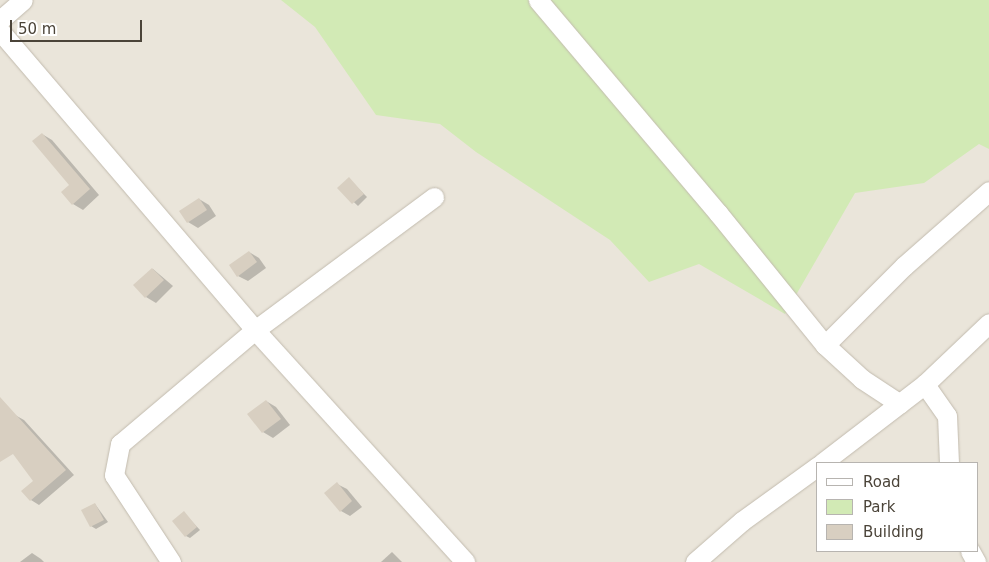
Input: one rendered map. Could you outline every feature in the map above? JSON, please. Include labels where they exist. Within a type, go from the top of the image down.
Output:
[{"type":"street","points":[[0,20],[23,0]]},
{"type":"street","points":[[538,0],[718,213],[825,345],[862,379],[900,404]]},
{"type":"street","points":[[0,31],[255,330],[465,562]]},
{"type":"street","points":[[825,345],[904,266],[989,191]]},
{"type":"street","points":[[171,562],[114,475],[114,459],[120,444],[255,330],[434,197]]},
{"type":"street","points":[[823,462],[925,384],[989,323]]},
{"type":"street","points":[[925,384],[947,416],[949,462]]},
{"type":"street","points":[[695,562],[742,521],[816,467]]},
{"type":"shaded area","points":[[0,0],[989,0],[989,562],[0,562]]},
{"type":"green space","points":[[281,0],[989,0],[989,149],[979,144],[924,183],[855,193],[785,314],[699,264],[649,282],[610,240],[476,152],[440,124],[376,115],[315,27]]},
{"type":"building","points":[[42,133],[90,189],[72,205],[61,192],[69,185],[32,141]]},
{"type":"building","points":[[349,177],[364,194],[352,204],[337,188]]},
{"type":"building","points":[[199,198],[207,210],[187,223],[179,211]]},
{"type":"building","points":[[249,251],[257,262],[237,277],[229,265]]},
{"type":"building","points":[[152,268],[164,280],[145,298],[133,285]]},
{"type":"building","points":[[0,397],[66,470],[30,501],[21,491],[33,481],[13,454],[0,462]]},
{"type":"building","points":[[266,400],[281,419],[262,433],[247,414]]},
{"type":"building","points":[[337,482],[352,501],[340,512],[324,493]]},
{"type":"building","points":[[95,503],[104,520],[90,527],[81,510]]},
{"type":"building","points":[[184,511],[197,527],[185,537],[172,521]]}]
